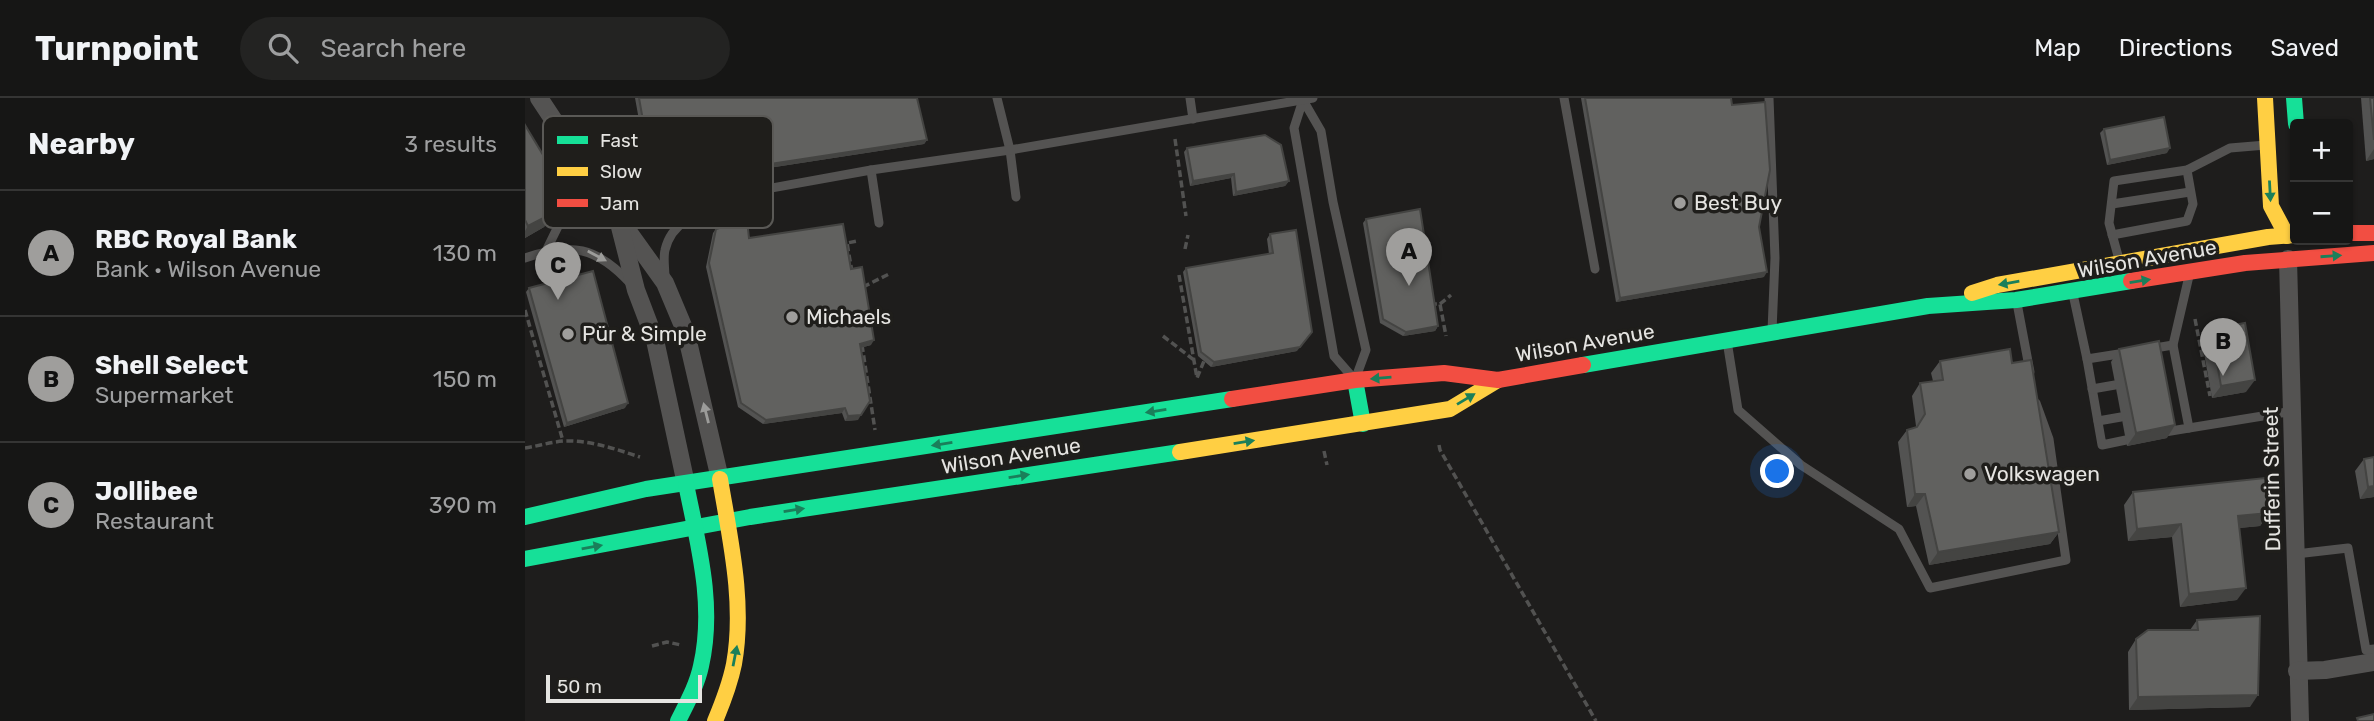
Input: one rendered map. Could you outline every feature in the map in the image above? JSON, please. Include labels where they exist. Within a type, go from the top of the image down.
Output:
[{"type":"main road","name":"Dufferin Street","points":[[2265,98],[2271,206],[2290,234]]},
{"type":"main road","points":[[2294,98],[2296,119]]},
{"type":"main road","points":[[2353,233],[2374,233]]},
{"type":"main road","name":"Wilson Avenue","points":[[1928,306],[1997,285],[2290,236]]},
{"type":"main road","name":"Dufferin Street","points":[[2288,259],[2290,244]]},
{"type":"main road","name":"Wilson Avenue","points":[[525,517],[646,489],[720,480],[1355,380],[1444,373],[1498,380],[1928,306],[2016,300],[2245,264],[2374,253]]},
{"type":"main road","points":[[1355,380],[1363,424]]},
{"type":"main road","name":"Wilson Avenue","points":[[525,559],[764,515],[1450,409],[1498,380]]},
{"type":"main road","points":[[715,721],[731,677],[739,622],[720,480]]},
{"type":"main road","points":[[678,721],[700,668],[707,624],[706,599],[686,484]]},
{"type":"street","points":[[539,98],[551,116]]},
{"type":"street","points":[[620,228],[636,290],[655,340],[686,484]]},
{"type":"street","points":[[626,228],[665,283],[686,333],[720,480]]},
{"type":"street","name":"Dufferin Street","points":[[2288,259],[2300,721]]},
{"type":"street","points":[[2297,671],[2325,670],[2374,662]]},
{"type":"lane","points":[[997,98],[1010,150],[1016,197]]},
{"type":"lane","points":[[1189,98],[1193,119]]},
{"type":"lane","points":[[1564,98],[1595,269]]},
{"type":"lane","points":[[1769,98],[1775,258],[1772,332]]},
{"type":"lane","points":[[773,189],[871,170],[1010,150],[1308,99]]},
{"type":"lane","points":[[1308,99],[1321,131],[1333,202],[1366,350],[1355,380],[1334,356],[1294,128],[1308,99]]},
{"type":"lane","points":[[2120,264],[2109,223],[2114,181],[2187,170],[2230,148],[2267,145]]},
{"type":"lane","points":[[871,170],[880,223]]},
{"type":"lane","points":[[2112,235],[2187,221],[2193,204],[2187,170]]},
{"type":"lane","points":[[2112,204],[2190,192]]},
{"type":"lane","points":[[546,251],[557,228]]},
{"type":"lane","points":[[665,283],[665,250],[677,228]]},
{"type":"lane","points":[[525,258],[546,251],[588,251],[614,266],[636,290]]},
{"type":"lane","points":[[2189,428],[2173,345],[2190,273]]},
{"type":"lane","points":[[2073,292],[2102,445],[2126,440]]},
{"type":"lane","points":[[2016,300],[2032,380]]},
{"type":"lane","points":[[1727,340],[1738,410],[1801,465],[1899,529],[1930,589],[2066,560],[2049,439],[2034,391]]},
{"type":"lane","points":[[2087,359],[2173,345]]},
{"type":"lane","points":[[2167,378],[2178,376]]},
{"type":"lane","points":[[2092,389],[2115,385]]},
{"type":"lane","points":[[2173,408],[2185,407]]},
{"type":"lane","points":[[2165,432],[2293,411]]},
{"type":"lane","points":[[2098,421],[2121,417]]},
{"type":"lane","points":[[2296,554],[2348,548],[2366,650],[2374,649]]},
{"type":"path","points":[[1175,139],[1186,216]]},
{"type":"path","points":[[1185,249],[1188,235]]},
{"type":"path","points":[[853,282],[847,243],[857,242]]},
{"type":"path","points":[[854,291],[889,274]]},
{"type":"path","points":[[1179,275],[1197,378],[1204,361]]},
{"type":"path","points":[[1431,292],[1433,304],[1440,304],[1451,295]]},
{"type":"path","points":[[1440,304],[1446,336]]},
{"type":"path","points":[[525,310],[563,441]]},
{"type":"path","points":[[2195,318],[2210,396]]},
{"type":"path","points":[[861,336],[875,430]]},
{"type":"path","points":[[1163,336],[1194,360]]},
{"type":"path","points":[[863,411],[872,417]]},
{"type":"path","points":[[525,448],[563,441],[606,446],[640,457]]},
{"type":"path","points":[[1439,445],[1596,721]]},
{"type":"path","points":[[652,646],[667,642],[692,647]]},
{"type":"building","points":[[639,98],[917,98],[927,140],[773,164],[773,116],[642,116]]},
{"type":"building","name":"Best Buy","points":[[1585,98],[1731,98],[1732,105],[1765,102],[1770,170],[1759,227],[1767,272],[1620,298]]},
{"type":"building","points":[[2370,98],[2374,98],[2374,140]]},
{"type":"building","points":[[2164,117],[2170,148],[2110,160],[2104,129]]},
{"type":"building","points":[[525,125],[543,155],[543,218],[528,226],[525,220]]},
{"type":"building","points":[[1265,135],[1281,145],[1289,181],[1236,192],[1234,174],[1193,181],[1187,148]]},
{"type":"building","points":[[1420,209],[1438,326],[1406,332],[1383,319],[1366,219]]},
{"type":"building","name":"Michaels","points":[[843,224],[851,269],[862,267],[874,340],[860,344],[870,401],[861,415],[848,416],[845,408],[766,420],[741,403],[709,263],[716,229],[748,228],[749,238]]},
{"type":"building","points":[[1296,230],[1312,332],[1300,347],[1214,362],[1201,352],[1186,268],[1273,253],[1270,234]]},
{"type":"building","points":[[593,271],[628,403],[567,423],[529,288]]},
{"type":"building","points":[[2245,323],[2255,380],[2221,386],[2211,329]]},
{"type":"building","points":[[2159,341],[2175,425],[2136,433],[2119,349]]},
{"type":"building","name":"Volkswagen","points":[[2010,349],[2012,363],[2031,360],[2059,532],[1938,552],[1925,494],[1915,494],[1907,430],[1917,427],[1925,414],[1920,383],[1943,380],[1940,361]]},
{"type":"building","points":[[2374,457],[2374,486],[2368,487],[2364,459]]},
{"type":"building","points":[[2265,478],[2269,513],[2238,516],[2246,588],[2189,594],[2181,524],[2137,529],[2133,492]]},
{"type":"building","points":[[2260,616],[2258,695],[2138,697],[2136,639],[2148,630],[2198,630],[2197,620]]},
{"type":"building","points":[[2374,714],[2374,721],[2358,721],[2357,718]]},
{"type":"traffic: fast","points":[[2294,98],[2296,119]]},
{"type":"traffic: fast","points":[[1583,365],[1928,306],[2016,300],[2131,281]]},
{"type":"traffic: fast","points":[[1355,380],[1363,424]]},
{"type":"traffic: fast","points":[[525,517],[646,489],[1232,399]]},
{"type":"traffic: fast","points":[[525,559],[750,517],[1180,452]]},
{"type":"traffic: fast","points":[[678,721],[699,673],[706,620],[700,552],[686,484]]},
{"type":"traffic: slow","points":[[2265,98],[2271,206],[2287,236]]},
{"type":"traffic: slow","points":[[1972,293],[1997,285],[2290,235]]},
{"type":"traffic: slow","points":[[1180,452],[1450,409],[1498,380]]},
{"type":"traffic: slow","points":[[715,721],[732,671],[738,618],[735,571],[720,479]]},
{"type":"traffic: jam","points":[[2353,233],[2374,233]]},
{"type":"traffic: jam","points":[[2131,281],[2245,263],[2374,253]]},
{"type":"traffic: jam","points":[[1232,399],[1355,380],[1444,373],[1498,380],[1583,365]]},
{"type":"place","name":"Best Buy","points":[[1680,203]]},
{"type":"place","name":"RBC Royal Bank","points":[[1409,286]]},
{"type":"place","name":"Jollibee","points":[[558,300]]},
{"type":"place","name":"Michaels","points":[[792,317]]},
{"type":"place","name":"Pür & Simple","points":[[568,334]]},
{"type":"place","name":"Shell Select","points":[[2223,376]]},
{"type":"place","name":"Volkswagen","points":[[1970,474]]}]
